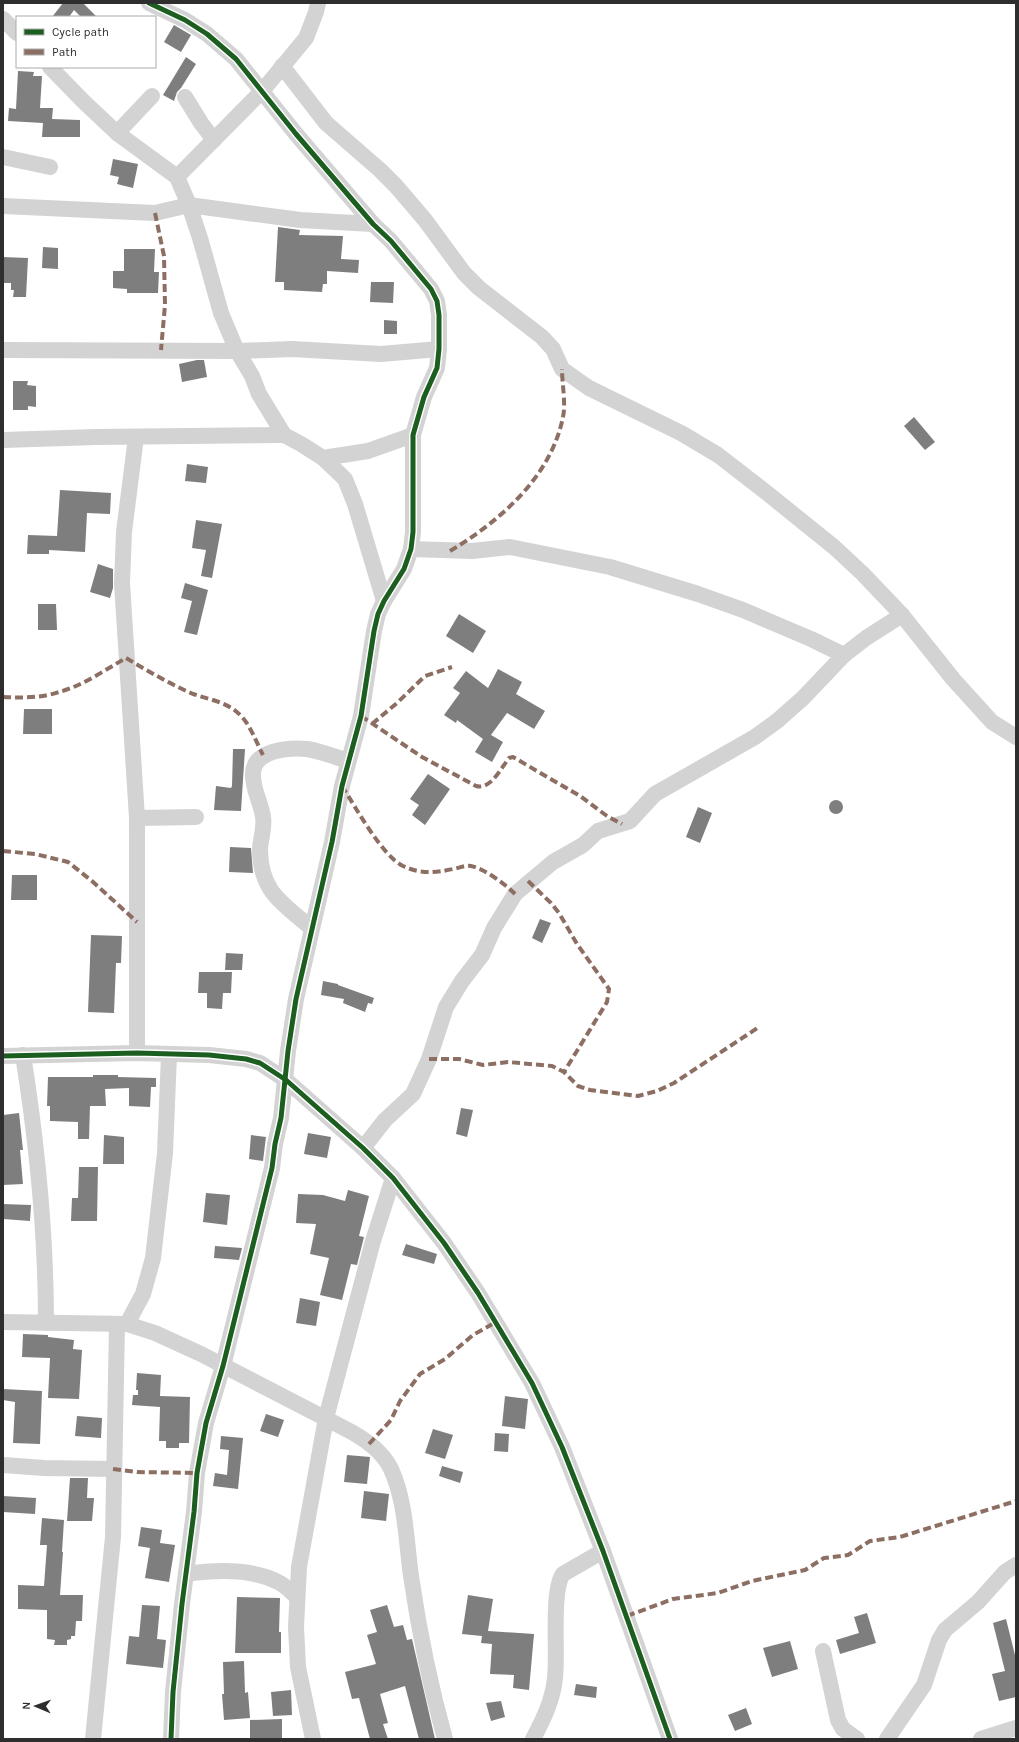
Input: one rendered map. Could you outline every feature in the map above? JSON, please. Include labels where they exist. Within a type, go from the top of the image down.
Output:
[{"type":"street","points":[[149,3],[185,20],[208,34],[236,59],[296,134],[373,224],[391,241],[431,289],[436,301],[439,315],[439,349],[437,368],[424,397],[413,435],[413,532],[411,549],[404,569],[384,601],[378,614],[374,631],[366,694],[348,761],[296,999],[288,1051],[286,1080],[272,1168],[223,1366],[206,1423],[197,1473],[194,1512],[177,1653],[171,1739]]},
{"type":"street","points":[[177,177],[262,90],[306,38],[318,3]]},
{"type":"street","points":[[3,19],[16,32]]},
{"type":"street","points":[[282,66],[326,123],[396,186],[464,273],[479,288],[542,337],[553,349],[562,368],[566,372],[589,388],[681,433],[718,455],[767,492],[834,547],[863,574],[902,616],[953,679],[992,722],[1016,737]]},
{"type":"street","points":[[51,68],[117,133],[177,177],[189,205],[221,313],[237,351],[252,376],[259,394],[284,435]]},
{"type":"street","points":[[117,133],[152,96]]},
{"type":"street","points":[[185,97],[201,123],[214,140]]},
{"type":"street","points":[[3,158],[50,167]]},
{"type":"street","points":[[3,206],[155,213],[189,205],[293,220],[373,224]]},
{"type":"street","points":[[3,350],[237,351],[292,349],[382,354],[439,349]]},
{"type":"street","points":[[3,440],[284,435],[322,458],[345,480],[355,504],[384,601]]},
{"type":"street","points":[[322,458],[368,451],[413,435]]},
{"type":"street","points":[[136,437],[124,525],[122,583],[123,615],[134,750],[137,818],[137,1053]]},
{"type":"street","points":[[411,549],[472,552],[510,547],[610,566],[743,610],[844,655]]},
{"type":"street","points":[[364,1148],[388,1116],[413,1094],[430,1059],[446,1007],[462,981],[482,955],[494,928],[515,894],[553,862],[583,845],[598,831],[630,821],[655,794],[754,737],[771,725],[821,681],[844,655],[866,638],[902,616]]},
{"type":"street","points":[[311,928],[273,895],[266,881],[260,852],[263,820],[254,788],[254,767],[256,762],[263,755],[272,752],[295,749],[308,749],[348,761]]},
{"type":"street","points":[[137,818],[196,817]]},
{"type":"street","points":[[3,1056],[137,1053],[209,1055],[246,1059],[260,1063],[286,1080],[364,1148],[393,1178],[444,1243],[532,1383],[551,1422],[603,1551],[670,1739]]},
{"type":"street","points":[[22,1055],[28,1090],[43,1228],[46,1322]]},
{"type":"street","points":[[93,1739],[113,1536],[113,1469],[122,1324],[143,1294],[153,1258],[165,1153],[169,1055]]},
{"type":"street","points":[[313,1739],[298,1667],[296,1627],[299,1567],[326,1418],[373,1241],[393,1178]]},
{"type":"street","points":[[3,1322],[122,1324],[155,1333],[201,1354],[326,1418],[363,1438],[379,1453],[390,1468],[402,1505],[412,1577],[432,1692],[445,1739]]},
{"type":"street","points":[[3,1465],[44,1468],[113,1469]]},
{"type":"street","points":[[533,1739],[546,1712],[554,1684],[556,1604],[560,1580],[563,1574],[603,1551]]},
{"type":"street","points":[[887,1739],[924,1685],[939,1640],[945,1630],[978,1602],[1006,1572],[1016,1565]]},
{"type":"street","points":[[186,1574],[212,1570],[244,1573],[279,1582],[297,1597]]},
{"type":"street","points":[[823,1651],[838,1720],[843,1729],[857,1739]]},
{"type":"street","points":[[981,1739],[1016,1728]]},
{"type":"building","points":[[63,3],[83,3],[96,16],[80,16],[74,10],[70,16],[53,16]]},
{"type":"building","points":[[174,25],[191,35],[181,52],[164,42]]},
{"type":"building","points":[[186,57],[196,64],[177,92],[174,101],[163,95]]},
{"type":"building","points":[[18,71],[34,72],[33,76],[42,76],[40,108],[53,108],[52,119],[80,120],[80,137],[42,137],[43,123],[8,121],[9,108],[16,109]]},
{"type":"building","points":[[113,159],[138,164],[133,188],[117,184],[119,177],[110,175]]},
{"type":"building","points":[[278,227],[300,230],[299,235],[343,236],[341,259],[359,260],[358,273],[327,271],[327,284],[323,284],[322,292],[284,290],[284,282],[275,282]]},
{"type":"building","points":[[43,247],[58,248],[58,269],[42,268]]},
{"type":"building","points":[[124,249],[155,249],[154,272],[159,272],[158,293],[127,293],[127,289],[113,288],[113,271],[124,271]]},
{"type":"building","points":[[3,257],[28,258],[26,297],[13,297],[14,290],[11,290],[11,283],[3,283]]},
{"type":"building","points":[[371,282],[394,282],[393,303],[370,302]]},
{"type":"building","points":[[384,320],[397,321],[397,334],[384,334]]},
{"type":"building","points":[[204,360],[207,377],[182,382],[179,364]]},
{"type":"building","points":[[13,381],[28,381],[27,385],[36,386],[36,407],[28,406],[28,410],[13,410]]},
{"type":"building","points":[[914,417],[935,442],[925,450],[904,426]]},
{"type":"building","points":[[187,464],[208,467],[206,483],[185,481]]},
{"type":"building","points":[[60,490],[111,493],[110,514],[87,513],[85,552],[49,550],[49,554],[27,554],[28,535],[57,536]]},
{"type":"building","points":[[196,520],[222,524],[212,578],[201,576],[206,550],[192,548]]},
{"type":"building","points":[[98,564],[113,569],[113,588],[110,598],[90,592]]},
{"type":"building","points":[[185,583],[208,590],[197,635],[184,632],[192,601],[181,598]]},
{"type":"building","points":[[38,604],[56,604],[57,630],[38,630]]},
{"type":"building","points":[[459,614],[486,631],[473,653],[446,636]]},
{"type":"building","points":[[498,669],[522,682],[516,694],[545,711],[534,729],[507,713],[491,735],[503,742],[492,762],[475,752],[483,739],[457,720],[456,723],[444,715],[460,693],[453,688],[466,671],[488,688]]},
{"type":"building","points":[[24,709],[52,709],[52,734],[23,734]]},
{"type":"building","points":[[233,749],[245,749],[241,811],[214,810],[216,786],[231,788],[232,786]]},
{"type":"building","points":[[428,774],[450,789],[425,825],[412,815],[419,805],[410,799]]},
{"type":"building","points":[[836,800],[841,802],[843,807],[841,812],[836,814],[831,812],[829,807],[831,802]]},
{"type":"building","points":[[698,807],[712,813],[700,843],[686,837]]},
{"type":"building","points":[[230,847],[251,848],[253,873],[229,872]]},
{"type":"building","points":[[12,875],[37,875],[37,900],[11,900]]},
{"type":"building","points":[[540,919],[551,923],[542,943],[532,938]]},
{"type":"building","points":[[91,935],[122,936],[121,963],[116,963],[114,1013],[88,1012]]},
{"type":"building","points":[[226,953],[243,954],[242,970],[225,970]]},
{"type":"building","points":[[199,972],[232,972],[231,993],[223,993],[222,1009],[207,1008],[207,993],[198,993]]},
{"type":"building","points":[[323,981],[338,984],[374,998],[372,1004],[368,1003],[365,1012],[343,1003],[344,999],[321,995]]},
{"type":"building","points":[[93,1075],[156,1078],[156,1087],[151,1087],[150,1107],[129,1106],[129,1088],[105,1089],[106,1106],[90,1106],[89,1139],[78,1139],[78,1122],[50,1121],[50,1106],[47,1106],[48,1077],[93,1077]]},
{"type":"building","points":[[461,1108],[473,1110],[467,1137],[456,1134]]},
{"type":"building","points":[[19,1113],[23,1150],[20,1150],[23,1184],[3,1185],[3,1115]]},
{"type":"building","points":[[308,1133],[331,1137],[327,1158],[304,1154]]},
{"type":"building","points":[[104,1135],[124,1137],[124,1164],[103,1164]]},
{"type":"building","points":[[251,1135],[266,1137],[263,1161],[249,1159]]},
{"type":"building","points":[[79,1167],[98,1167],[97,1221],[71,1221],[72,1198],[78,1198]]},
{"type":"building","points":[[348,1190],[369,1196],[359,1236],[364,1237],[357,1265],[351,1264],[342,1300],[320,1295],[329,1258],[310,1254],[316,1224],[296,1223],[298,1194],[323,1195],[345,1201]]},
{"type":"building","points":[[206,1193],[230,1195],[227,1225],[203,1222]]},
{"type":"building","points":[[3,1204],[31,1205],[30,1221],[3,1219]]},
{"type":"building","points":[[406,1244],[437,1254],[434,1264],[402,1255]]},
{"type":"building","points":[[215,1246],[242,1248],[239,1260],[214,1258]]},
{"type":"building","points":[[300,1298],[320,1302],[316,1326],[296,1323]]},
{"type":"building","points":[[23,1334],[48,1335],[48,1337],[74,1340],[73,1349],[82,1350],[79,1399],[48,1398],[50,1358],[22,1357]]},
{"type":"building","points":[[137,1373],[161,1375],[160,1396],[190,1397],[189,1443],[179,1443],[179,1448],[166,1448],[166,1441],[159,1441],[160,1407],[132,1405],[133,1395],[138,1395],[138,1390],[136,1390]]},
{"type":"building","points":[[3,1389],[42,1391],[40,1444],[13,1443],[15,1402],[3,1400]]},
{"type":"building","points":[[505,1396],[528,1399],[525,1429],[502,1426]]},
{"type":"building","points":[[266,1414],[284,1420],[278,1437],[260,1431]]},
{"type":"building","points":[[77,1416],[102,1418],[101,1438],[75,1436]]},
{"type":"building","points":[[433,1429],[453,1435],[445,1459],[425,1453]]},
{"type":"building","points":[[495,1433],[509,1434],[508,1452],[494,1451]]},
{"type":"building","points":[[221,1436],[243,1438],[238,1489],[213,1486],[215,1473],[227,1475],[229,1450],[220,1449]]},
{"type":"building","points":[[347,1455],[370,1457],[367,1484],[344,1482]]},
{"type":"building","points":[[442,1466],[463,1472],[460,1483],[439,1476]]},
{"type":"building","points":[[70,1478],[88,1478],[87,1498],[94,1498],[92,1521],[67,1521]]},
{"type":"building","points":[[364,1491],[389,1494],[386,1521],[361,1518]]},
{"type":"building","points":[[3,1496],[36,1498],[35,1514],[3,1512]]},
{"type":"building","points":[[42,1518],[64,1520],[60,1595],[83,1595],[82,1621],[76,1621],[75,1636],[71,1636],[71,1639],[67,1640],[67,1645],[54,1645],[55,1640],[47,1639],[47,1610],[18,1609],[18,1585],[44,1586],[47,1545],[40,1545]]},
{"type":"building","points":[[141,1527],[162,1530],[160,1543],[175,1545],[169,1582],[145,1578],[150,1548],[138,1546]]},
{"type":"building","points":[[468,1595],[493,1599],[488,1631],[534,1634],[529,1690],[513,1688],[514,1675],[490,1674],[492,1644],[481,1643],[482,1636],[462,1634]]},
{"type":"building","points":[[237,1597],[280,1598],[279,1632],[281,1632],[281,1653],[235,1653]]},
{"type":"building","points":[[142,1605],[160,1606],[157,1639],[166,1640],[163,1668],[126,1664],[129,1636],[139,1637]]},
{"type":"building","points":[[387,1605],[394,1627],[403,1625],[407,1640],[412,1639],[435,1739],[419,1739],[405,1686],[380,1694],[388,1723],[383,1724],[388,1739],[370,1739],[359,1698],[352,1699],[345,1672],[376,1664],[367,1635],[377,1632],[370,1610]]},
{"type":"building","points":[[867,1613],[876,1643],[840,1654],[836,1640],[859,1633],[854,1617]]},
{"type":"building","points":[[1006,1619],[1016,1659],[1016,1697],[999,1701],[992,1674],[1005,1671],[993,1623]]},
{"type":"building","points":[[790,1641],[798,1669],[772,1677],[763,1648]]},
{"type":"building","points":[[244,1661],[245,1693],[248,1692],[250,1718],[224,1720],[222,1694],[224,1694],[223,1662]]},
{"type":"building","points":[[576,1684],[597,1687],[596,1698],[574,1695]]},
{"type":"building","points":[[291,1690],[292,1715],[273,1716],[271,1692]]},
{"type":"building","points":[[501,1701],[505,1717],[491,1721],[486,1703]]},
{"type":"building","points":[[746,1708],[752,1724],[735,1731],[728,1715]]},
{"type":"building","points":[[282,1719],[282,1739],[250,1739],[250,1720]]},
{"type":"marked path","points":[[155,213],[164,256],[165,305],[161,350]]},
{"type":"marked path","points":[[450,551],[487,526],[505,511],[535,478],[547,459],[557,439],[564,412],[562,369]]},
{"type":"marked path","points":[[3,697],[38,696],[52,694],[68,689],[93,677],[126,658],[184,690],[222,703],[233,709],[246,722],[263,755]]},
{"type":"marked path","points":[[372,724],[397,703],[425,676],[452,667]]},
{"type":"marked path","points":[[361,716],[422,757],[476,786],[486,785],[491,782],[509,758],[513,757],[580,796],[607,816],[622,824]]},
{"type":"marked path","points":[[342,786],[378,842],[395,861],[403,866],[422,872],[471,866],[494,877],[515,894]]},
{"type":"marked path","points":[[3,851],[35,854],[68,862],[92,881],[137,922]]},
{"type":"marked path","points":[[528,881],[551,903],[559,913],[577,944],[609,989],[607,1002],[564,1072]]},
{"type":"marked path","points":[[429,1059],[459,1059],[483,1065],[508,1062],[552,1066],[564,1072],[578,1086],[590,1090],[638,1096],[657,1091],[674,1083],[759,1027]]},
{"type":"marked path","points":[[369,1444],[391,1420],[400,1401],[420,1374],[445,1359],[473,1335],[496,1322]]},
{"type":"marked path","points":[[113,1469],[137,1472],[197,1473]]},
{"type":"marked path","points":[[627,1616],[673,1599],[718,1593],[752,1581],[805,1570],[824,1558],[848,1555],[870,1541],[900,1537],[1016,1501]]},
{"type":"cycle path","points":[[149,3],[185,20],[207,34],[236,59],[296,134],[373,224],[391,241],[431,289],[437,301],[439,315],[439,349],[437,368],[424,397],[413,435],[413,532],[411,549],[404,569],[384,601],[378,614],[374,631],[361,716],[342,786],[332,842],[296,999],[288,1051],[281,1118],[275,1144],[272,1168],[223,1366],[206,1423],[197,1473],[194,1512],[182,1604],[173,1692],[171,1739]]},
{"type":"cycle path","points":[[3,1056],[137,1053],[209,1055],[246,1059],[260,1063],[286,1080],[363,1148],[393,1178],[444,1243],[478,1293],[532,1383],[562,1447],[603,1551],[670,1739]]}]
